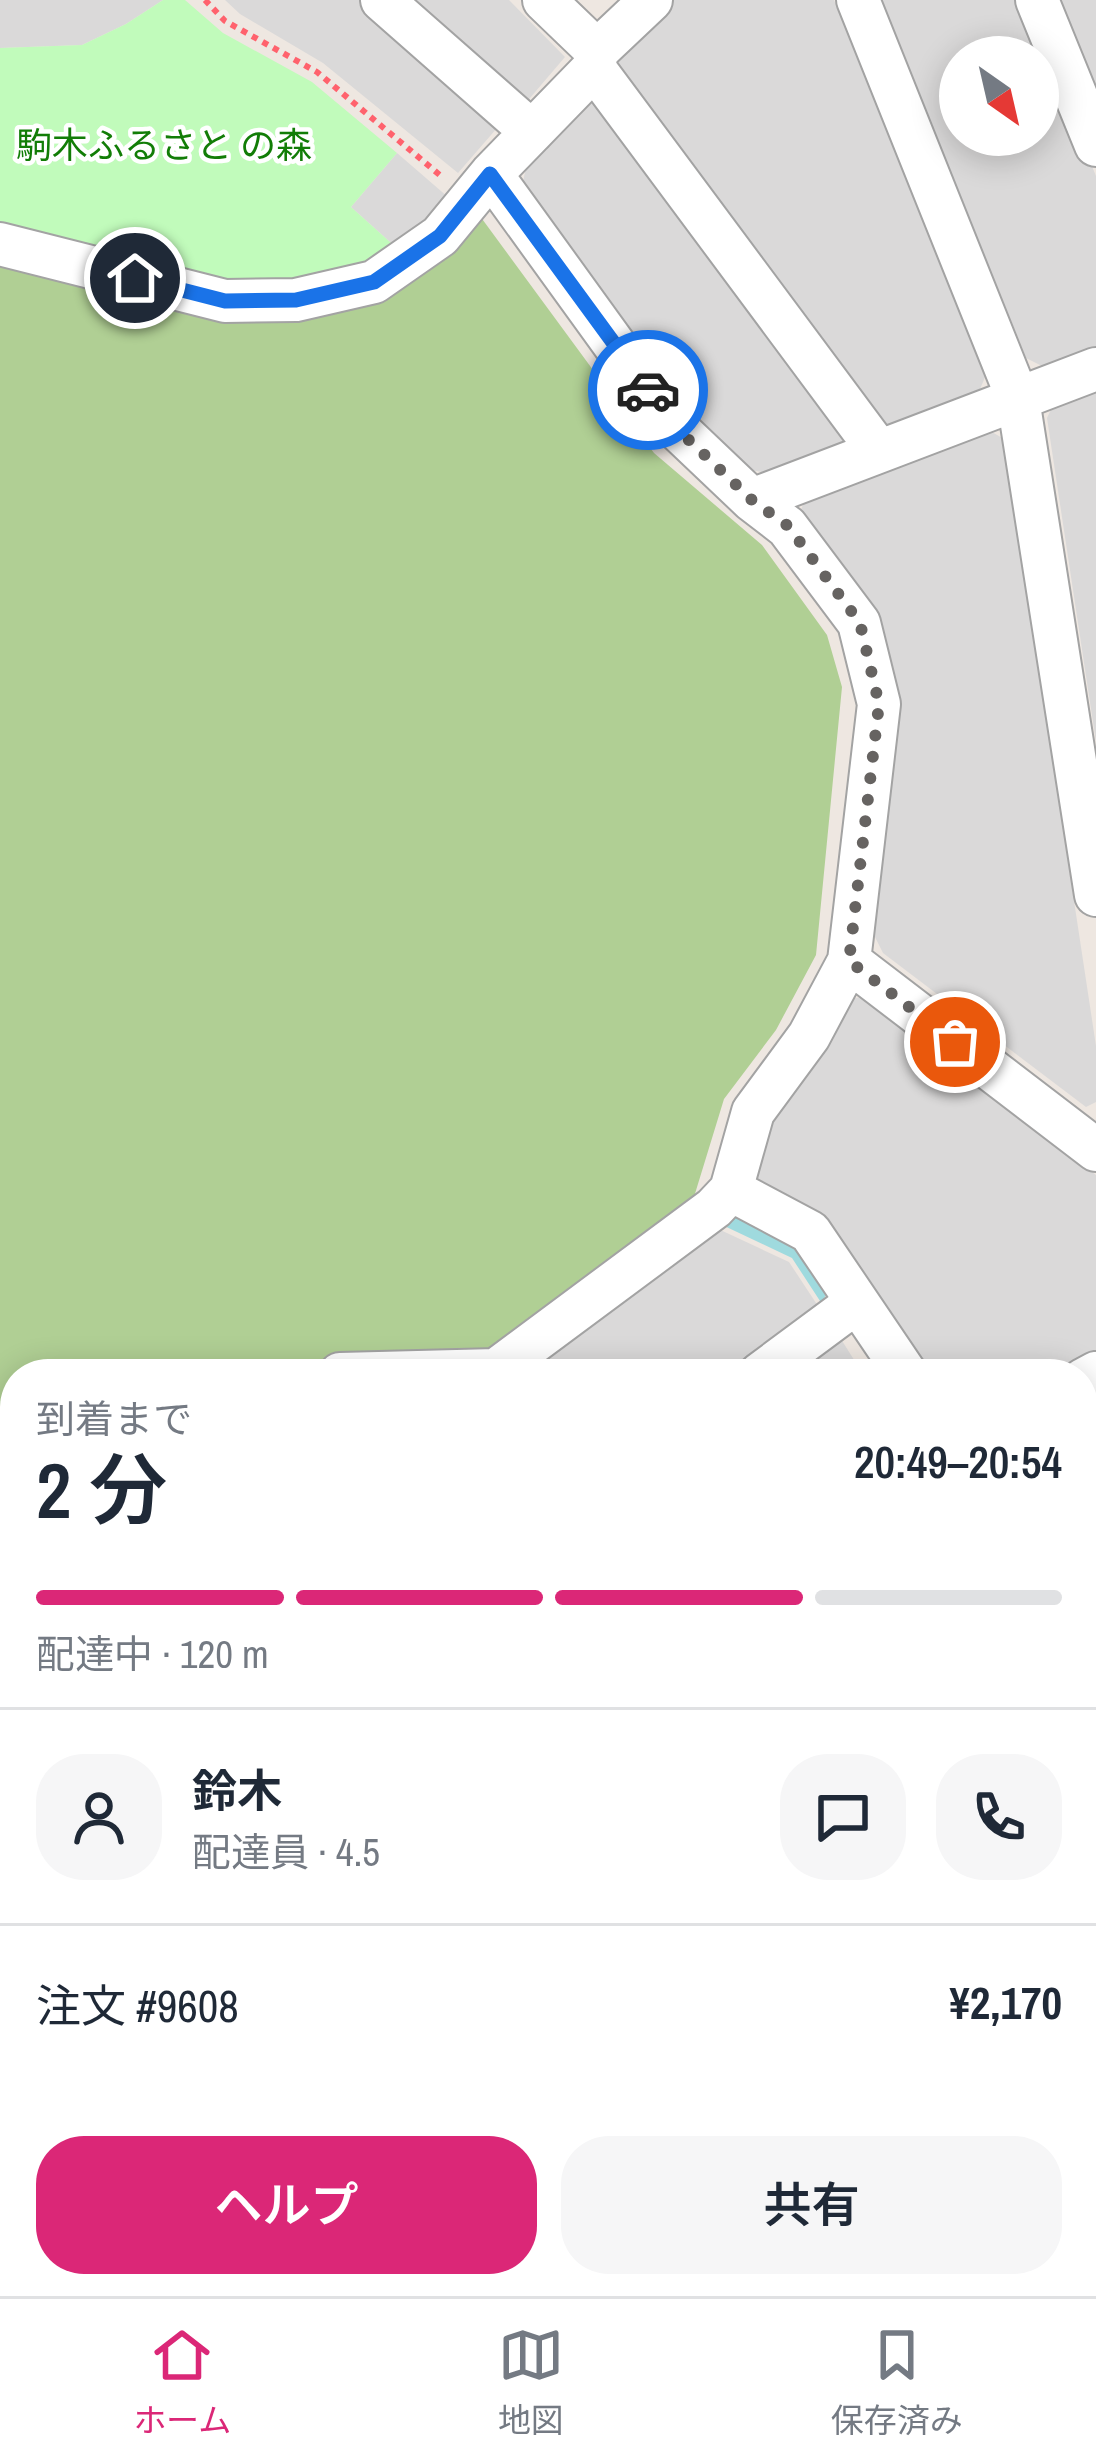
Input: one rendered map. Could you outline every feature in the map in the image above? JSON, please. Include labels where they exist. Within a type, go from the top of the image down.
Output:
[{"type":"street","points":[[382,0],[532,132]]},
{"type":"street","points":[[544,0],[595,60],[878,450]]},
{"type":"street","points":[[0,244],[225,301],[296,300],[374,282],[440,236],[471,179],[532,132],[651,0]]},
{"type":"street","points":[[858,0],[1018,399],[1096,895]]},
{"type":"street","points":[[1037,0],[1096,145]]},
{"type":"street","points":[[471,179],[671,423],[752,500],[788,526],[860,623],[879,704],[849,961],[808,1036],[754,1112],[731,1190],[714,1208],[511,1359]]},
{"type":"street","points":[[752,500],[1096,369]]},
{"type":"street","points":[[849,961],[1096,1150]]},
{"type":"street","points":[[731,1190],[810,1232],[896,1359]]},
{"type":"street","points":[[780,1359],[857,1302]]},
{"type":"path","points":[[205,0],[225,21],[317,72],[471,179]]},
{"type":"shaded area","points":[[0,0],[163,0],[82,45],[0,48]]},
{"type":"shaded area","points":[[225,0],[362,0],[504,120],[458,173],[323,63],[240,14]]},
{"type":"shaded area","points":[[400,0],[509,0],[565,57],[524,105]]},
{"type":"shaded area","points":[[674,0],[834,0],[986,375],[977,396],[894,427],[873,420],[615,69],[621,49]]},
{"type":"shaded area","points":[[881,0],[1023,0],[1038,36],[939,36],[939,143]]},
{"type":"shaded area","points":[[1052,0],[1096,0],[1096,108]]},
{"type":"shaded area","points":[[1059,87],[1096,176],[1096,349],[1046,368],[1026,358],[944,156],[1059,156]]},
{"type":"shaded area","points":[[589,101],[609,105],[849,429],[843,444],[772,474],[751,470],[684,412],[522,187],[526,167]]},
{"type":"shaded area","points":[[397,153],[456,204],[400,251],[351,207]]},
{"type":"shaded area","points":[[1096,384],[1096,742],[1047,418],[1056,399]]},
{"type":"shaded area","points":[[985,428],[1004,439],[1096,1046],[1096,1102],[1086,1107],[883,953],[870,927],[899,702],[800,512],[808,493]]},
{"type":"shaded area","points":[[868,996],[1096,1175],[1096,1351],[1080,1359],[919,1359],[826,1221],[758,1186],[752,1166],[768,1114],[842,1000]]},
{"type":"shaded area","points":[[714,1227],[789,1262],[818,1306],[747,1359],[532,1359]]},
{"type":"shaded area","points":[[839,1336],[854,1359],[809,1359]]},
{"type":"green space","name":"駒木ふるさと の森","points":[[163,0],[185,0],[223,33],[312,82],[397,153],[351,207],[400,251],[356,275],[275,292],[0,230],[0,48],[82,45]]},
{"type":"green space","points":[[477,212],[654,453],[762,545],[827,635],[842,687],[816,955],[776,1030],[724,1099],[690,1210],[488,1355],[0,1359],[0,255],[233,313]]},
{"type":"water","points":[[733,1212],[801,1245],[829,1286],[822,1304],[792,1258],[718,1223]]},
{"type":"way so far","points":[[648,390],[671,423],[752,500],[788,526],[860,623],[879,704],[849,961],[955,1042]]},
{"type":"route","points":[[135,278],[225,301],[296,300],[374,282],[440,236],[490,174],[648,390]]}]
